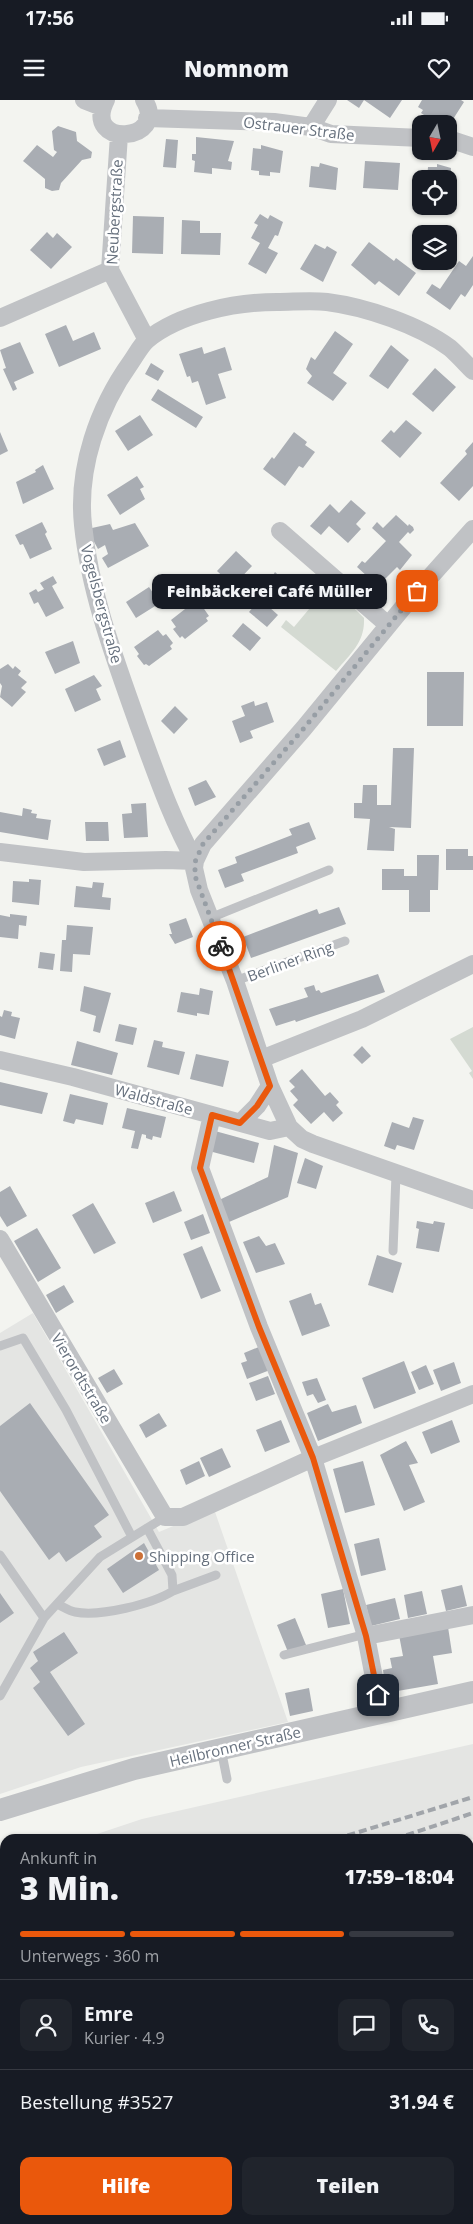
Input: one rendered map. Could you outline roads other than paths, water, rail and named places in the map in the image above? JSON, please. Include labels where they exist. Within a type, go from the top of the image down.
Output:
[{"type":"street","points":[[84,100],[104,103],[102,116],[110,131],[128,136],[137,133],[148,118],[148,110],[144,100]]},
{"type":"street","points":[[311,127],[328,100]]},
{"type":"street","name":"Ostrauer Straße","points":[[148,118],[274,122],[311,127],[331,134],[412,138]]},
{"type":"street","name":"Neubergstraße","points":[[119,135],[110,270],[146,340]]},
{"type":"street","points":[[458,143],[473,148]]},
{"type":"street","points":[[0,318],[110,270]]},
{"type":"street","name":"Vogelsbergstraße","points":[[195,862],[176,828],[126,689],[88,558],[83,523],[83,483],[98,426],[116,384],[146,340],[182,320],[225,306],[272,302],[326,302],[372,312],[411,327],[450,348],[473,371]]},
{"type":"street","points":[[0,852],[84,862],[166,860],[195,862],[203,844],[304,728],[388,625],[473,529]]},
{"type":"street","points":[[280,531],[388,625]]},
{"type":"street","name":"Berliner Ring","points":[[195,862],[195,876],[235,981],[270,1086],[289,1127]]},
{"type":"street","points":[[261,1059],[362,1019],[473,964]]},
{"type":"street","name":"Waldstraße","points":[[0,1060],[73,1077],[270,1131],[289,1127]]},
{"type":"street","points":[[240,1123],[257,1106],[270,1086]]},
{"type":"street","points":[[212,1115],[200,1168],[259,1327],[313,1458],[366,1635],[381,1714]]},
{"type":"street","points":[[289,1127],[302,1139],[312,1144],[396,1175],[473,1200]]},
{"type":"street","name":"Vierordtstraße","points":[[0,1240],[165,1517]]},
{"type":"street","points":[[165,1517],[183,1517],[313,1458],[473,1394]]},
{"type":"street","points":[[366,1635],[473,1615]]},
{"type":"street","name":"Heilbronner Straße","points":[[0,1810],[134,1769],[473,1692]]},
{"type":"lane","points":[[210,918],[329,870]]},
{"type":"lane","name":"Berliner Ring","points":[[235,981],[345,941]]},
{"type":"lane","points":[[393,1251],[394,1187],[396,1175]]},
{"type":"lane","points":[[0,1346],[23,1338],[66,1410],[132,1537]]},
{"type":"lane","points":[[0,1696],[44,1618],[100,1557],[165,1517]]},
{"type":"lane","points":[[147,1528],[172,1575],[174,1590]]},
{"type":"lane","points":[[0,1555],[44,1618]]},
{"type":"lane","points":[[57,1604],[74,1612],[101,1612],[128,1607],[167,1595],[174,1590],[216,1575]]},
{"type":"lane","points":[[284,1655],[366,1635]]},
{"type":"lane","points":[[221,1749],[227,1779]]},
{"type":"railway","points":[[352,1834],[473,1797]]},
{"type":"railway","points":[[410,1834],[473,1813]]},
{"type":"place","name":"Feinbäckerei Café Müller","points":[[417,591]]},
{"type":"place","name":"Shipping Office","points":[[139,1556]]}]
